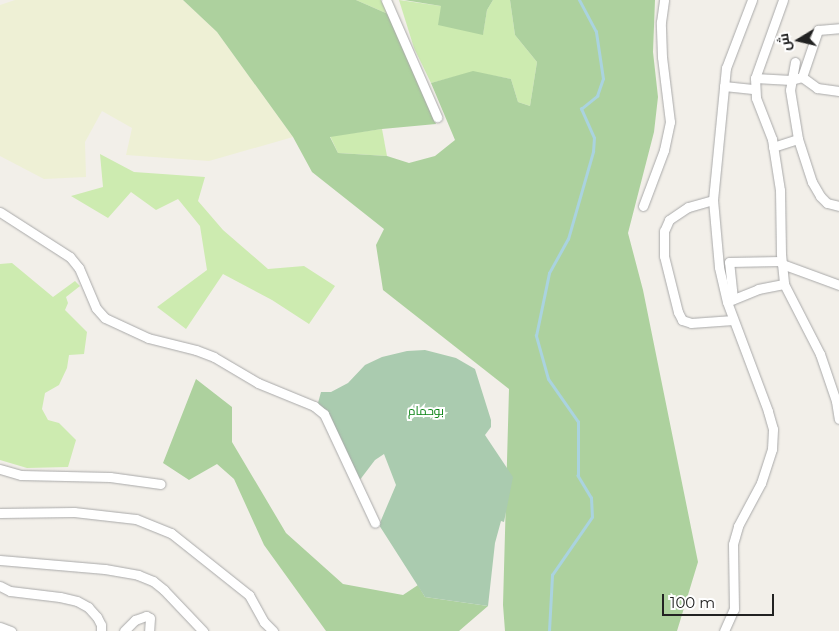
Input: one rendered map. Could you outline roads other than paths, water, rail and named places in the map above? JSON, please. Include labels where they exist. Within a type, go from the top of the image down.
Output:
[{"type":"street","points":[[386,0],[437,117]]},
{"type":"street","points":[[643,206],[664,150],[670,122],[662,57],[661,22],[664,0]]},
{"type":"street","points":[[730,301],[719,261],[714,200],[726,68],[752,0]]},
{"type":"street","points":[[783,0],[755,78],[756,98],[773,147],[780,190],[781,263],[784,284],[811,334],[826,370],[836,401],[839,419]]},
{"type":"street","points":[[802,77],[818,30],[839,28]]},
{"type":"street","points":[[795,62],[791,80],[794,123],[798,139],[812,182],[820,196],[826,203],[839,206]]},
{"type":"street","points":[[755,78],[791,80],[802,77]]},
{"type":"street","points":[[802,77],[817,88],[839,91]]},
{"type":"street","points":[[724,86],[755,89]]},
{"type":"street","points":[[773,147],[798,139]]},
{"type":"street","points":[[714,200],[688,207],[669,220],[664,231],[664,256],[678,312],[682,320],[691,323],[733,320]]},
{"type":"street","points":[[0,212],[70,257],[79,268],[96,308],[105,318],[148,338],[196,350],[214,357],[258,383],[314,406],[324,414],[375,523]]},
{"type":"street","points":[[719,261],[781,263],[839,286]]},
{"type":"street","points":[[724,631],[734,609],[733,544],[738,526],[761,484],[772,449],[773,429],[768,411],[733,320],[728,262]]},
{"type":"street","points":[[730,301],[758,289],[784,284]]},
{"type":"street","points":[[0,469],[21,475],[92,475],[129,478],[161,484]]},
{"type":"street","points":[[0,512],[74,512],[136,519],[171,533],[250,595],[264,622],[273,631]]},
{"type":"street","points":[[0,560],[105,569],[138,575],[153,581],[164,590],[203,631]]},
{"type":"street","points":[[0,586],[10,590],[60,596],[77,601],[88,607],[97,617],[101,625],[101,631]]},
{"type":"street","points":[[124,631],[136,620],[146,616],[150,618],[149,631]]},
{"type":"street","points":[[0,627],[11,631]]},
{"type":"waterway","points":[[549,631],[552,575],[592,517],[591,498],[578,476],[578,422],[548,379],[536,336],[549,273],[568,239],[593,152],[594,138],[581,109],[597,96],[603,79],[596,32],[579,0]]},
{"type":"park label","name":"بوحمام","points":[[426,411]]}]
